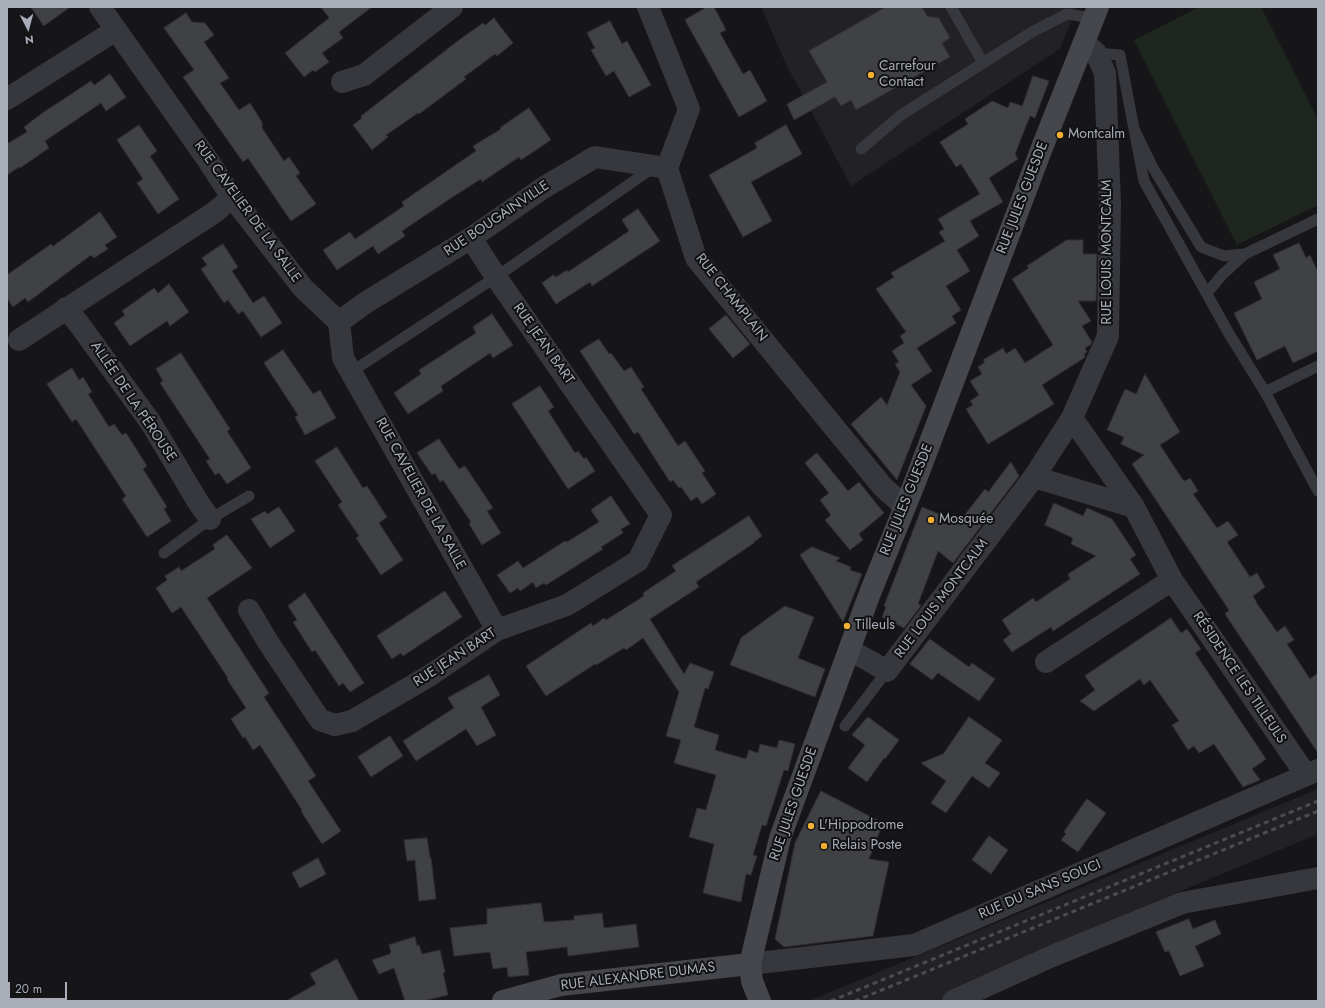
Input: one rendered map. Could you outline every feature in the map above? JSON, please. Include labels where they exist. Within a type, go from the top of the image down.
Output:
[{"type":"street","name":"RUE CAVELIER DE LA SALLE","points":[[100,7],[232,197],[303,288],[339,322],[343,358],[497,630]]},
{"type":"street","points":[[342,82],[364,75],[452,7]]},
{"type":"street","points":[[648,7],[689,109],[661,167]]},
{"type":"street","name":"RUE JULES GUESDE","points":[[760,1001],[752,981],[750,964],[780,838],[870,593],[915,482],[1043,145],[1090,48],[1095,12]]},
{"type":"street","points":[[7,99],[116,30]]},
{"type":"street","name":"RUE LOUIS MONTCALM","points":[[850,650],[887,671],[1034,477],[1072,418],[1108,336],[1110,204],[1105,73],[1090,48]]},
{"type":"street","name":"RUE BOUGAINVILLE","points":[[339,322],[365,303],[471,238],[543,188],[595,157],[661,167]]},
{"type":"street","name":"RUE CHAMPLAIN","points":[[661,167],[696,258],[882,486],[904,506]]},
{"type":"street","points":[[19,340],[215,212],[232,197]]},
{"type":"street","name":"RUE JEAN BART","points":[[249,610],[268,642],[320,720],[335,724],[352,721],[429,676],[497,630],[567,605],[638,560],[661,515],[496,277],[471,238]]},
{"type":"street","name":"ALLÉE DE LA PÉROUSE","points":[[66,308],[151,423],[198,502],[210,519]]},
{"type":"street","name":"RÉSIDENCE LES TILLEULS","points":[[1072,418],[1134,508],[1172,580],[1312,772]]},
{"type":"street","points":[[1034,477],[1134,508]]},
{"type":"street","points":[[1046,662],[1172,580]]},
{"type":"street","name":"RUE DU SANS SOUCI","points":[[750,964],[914,945],[1312,772]]},
{"type":"street","points":[[953,1001],[1050,957],[1182,903],[1318,878]]},
{"type":"street","name":"RUE ALEXANDRE DUMAS","points":[[503,1001],[561,985],[750,964]]},
{"type":"lane","points":[[951,7],[983,63]]},
{"type":"lane","points":[[861,150],[901,115],[1065,10],[1095,12]]},
{"type":"lane","points":[[1090,48],[1120,55],[1144,181],[1228,332],[1264,392],[1318,491]]},
{"type":"lane","points":[[1134,129],[1152,166],[1201,247],[1224,256],[1245,254]]},
{"type":"lane","points":[[351,372],[661,167]]},
{"type":"lane","points":[[1207,293],[1222,275],[1245,254],[1318,219]]},
{"type":"lane","points":[[1264,392],[1318,366]]},
{"type":"lane","points":[[164,553],[210,519],[249,496]]},
{"type":"lane","points":[[846,726],[887,671]]},
{"type":"shaded area","points":[[761,7],[1077,7],[1060,49],[851,186],[786,64]]},
{"type":"shaded area","points":[[1199,7],[1261,7],[1318,120],[1318,205],[1237,245],[1134,40]]},
{"type":"shaded area","points":[[1318,789],[1318,834],[1032,953],[938,1001],[809,1001]]},
{"type":"building","points":[[31,7],[70,7],[44,26]]},
{"type":"building","points":[[321,7],[372,7],[339,32],[343,38],[322,53],[329,62],[315,72],[313,70],[304,77],[285,53],[329,18]]},
{"type":"building","points":[[707,7],[714,7],[726,30],[720,33],[743,74],[750,70],[767,101],[739,117],[685,20]]},
{"type":"building","name":"Carrefour Contact","points":[[886,7],[922,7],[927,16],[939,18],[950,38],[942,43],[950,57],[856,110],[851,100],[841,106],[835,97],[794,120],[787,104],[827,82],[809,51]]},
{"type":"building","points":[[186,13],[192,22],[205,23],[214,35],[204,42],[229,78],[220,83],[239,110],[250,103],[262,122],[262,128],[284,161],[289,157],[300,173],[296,176],[316,204],[291,221],[248,158],[243,162],[183,77],[194,70],[164,28]]},
{"type":"building","points":[[494,18],[513,43],[497,56],[495,54],[464,77],[466,79],[419,114],[418,113],[386,135],[388,137],[372,150],[353,125],[362,118],[361,116],[459,40],[483,23],[485,25]]},
{"type":"building","points":[[610,21],[622,44],[627,41],[651,85],[629,97],[614,71],[606,76],[591,50],[595,48],[587,33]]},
{"type":"building","points":[[110,74],[126,97],[106,111],[101,103],[45,141],[49,148],[7,175],[7,144],[27,132],[24,127],[91,81],[94,85]]},
{"type":"building","points":[[1033,76],[1049,81],[1035,118],[1030,116],[1015,154],[1018,159],[989,178],[1003,202],[970,221],[979,236],[957,250],[970,271],[946,286],[961,310],[952,316],[956,323],[917,348],[932,371],[911,385],[926,406],[897,480],[851,424],[881,397],[887,405],[900,372],[895,364],[899,362],[892,351],[904,343],[900,336],[906,332],[876,289],[894,277],[891,273],[945,241],[939,232],[944,229],[938,219],[980,194],[961,164],[956,167],[940,142],[968,124],[965,119],[992,101],[1008,108],[1010,102],[1022,106]]},
{"type":"building","points":[[529,108],[551,140],[521,160],[519,157],[482,182],[481,179],[451,198],[402,231],[405,236],[378,254],[373,246],[337,270],[323,250],[350,232],[355,239],[404,206],[402,202],[476,151],[473,146],[501,129],[500,128]]},
{"type":"building","points":[[139,125],[157,151],[150,156],[179,199],[158,214],[137,183],[143,179],[117,140]]},
{"type":"building","points":[[786,125],[802,154],[751,182],[772,221],[743,237],[709,175],[757,148],[755,143]]},
{"type":"building","points":[[638,209],[660,241],[592,286],[590,282],[556,304],[542,283],[553,275],[556,277],[567,270],[568,272],[629,231],[622,220]]},
{"type":"building","points":[[100,212],[117,237],[105,245],[108,249],[94,258],[91,255],[28,302],[25,298],[13,307],[7,298],[7,275],[51,244],[53,246]]},
{"type":"building","points":[[1067,240],[1083,240],[1083,254],[1097,254],[1096,301],[1078,301],[1091,321],[1082,326],[1092,342],[1085,348],[1087,352],[1084,354],[1084,358],[1042,385],[1054,404],[988,444],[966,409],[973,405],[970,401],[979,395],[970,381],[982,374],[978,367],[985,362],[983,360],[1003,348],[1006,354],[1015,348],[1025,363],[1053,345],[1012,279],[1029,268],[1027,266]]},
{"type":"building","points":[[1299,243],[1306,258],[1310,255],[1318,272],[1318,351],[1293,363],[1285,346],[1257,360],[1234,313],[1262,299],[1254,282],[1280,269],[1273,255]]},
{"type":"building","points":[[223,244],[238,267],[232,271],[253,303],[264,296],[282,323],[261,337],[243,311],[238,314],[228,300],[224,303],[201,269],[207,265],[202,258]]},
{"type":"building","points":[[169,284],[189,312],[170,326],[167,321],[130,346],[114,323],[125,315],[122,311],[154,288],[158,293]]},
{"type":"building","points":[[492,314],[513,345],[493,358],[490,353],[441,386],[443,391],[408,414],[394,393],[421,374],[419,370],[476,333],[473,327]]},
{"type":"building","points":[[726,315],[750,344],[733,358],[709,329]]},
{"type":"building","points":[[599,339],[609,354],[611,353],[624,371],[631,367],[644,387],[641,389],[678,446],[685,441],[705,471],[702,473],[716,494],[702,504],[697,497],[691,501],[681,487],[679,488],[673,480],[670,482],[638,432],[634,434],[580,351]]},
{"type":"building","points":[[283,350],[313,394],[320,390],[336,418],[305,435],[295,417],[298,415],[264,363]]},
{"type":"building","points":[[181,353],[230,429],[227,431],[251,468],[227,484],[219,473],[215,475],[206,461],[210,459],[160,383],[163,381],[156,369]]},
{"type":"building","points":[[72,368],[79,380],[83,377],[92,392],[88,394],[109,427],[114,424],[122,435],[126,433],[147,466],[143,469],[167,507],[164,509],[171,521],[147,537],[122,499],[126,496],[76,419],[72,422],[47,384]]},
{"type":"building","points":[[1145,374],[1180,432],[1160,445],[1183,480],[1185,481],[1190,478],[1198,491],[1193,494],[1217,528],[1228,521],[1238,535],[1227,542],[1250,577],[1257,573],[1265,587],[1253,596],[1258,605],[1277,632],[1285,626],[1294,640],[1287,644],[1310,679],[1318,673],[1318,753],[1225,614],[1229,610],[1132,464],[1144,455],[1121,444],[1124,437],[1107,430],[1125,389],[1136,394]]},
{"type":"building","points":[[540,386],[554,407],[548,411],[575,453],[578,451],[584,459],[586,457],[595,471],[568,489],[512,404]]},
{"type":"building","points":[[439,439],[459,469],[465,466],[493,508],[487,511],[501,533],[482,545],[469,524],[471,522],[443,480],[440,482],[435,473],[432,475],[417,453]]},
{"type":"building","points":[[337,447],[363,488],[367,486],[387,517],[379,523],[403,560],[381,575],[356,538],[359,536],[338,505],[342,502],[315,461]]},
{"type":"building","points":[[817,453],[848,491],[859,482],[884,513],[859,534],[863,540],[850,550],[825,520],[831,515],[820,500],[829,493],[805,463]]},
{"type":"building","points":[[1011,462],[1019,476],[953,563],[938,551],[918,604],[921,605],[904,628],[882,617],[886,607],[884,606],[922,507],[959,522],[985,489],[988,492]]},
{"type":"building","points":[[611,496],[630,524],[621,529],[623,533],[601,547],[603,549],[546,585],[544,583],[536,588],[533,582],[520,591],[518,588],[510,593],[497,575],[518,561],[523,568],[565,541],[567,542],[599,522],[591,510]]},
{"type":"building","points":[[1054,503],[1083,516],[1087,508],[1112,519],[1136,555],[1130,559],[1140,574],[1053,631],[1051,627],[1012,652],[1003,640],[1011,634],[1002,620],[1033,598],[1036,602],[1070,579],[1068,574],[1096,556],[1071,544],[1073,538],[1045,525]]},
{"type":"building","points":[[279,507],[295,531],[270,548],[251,519],[265,511],[267,514]]},
{"type":"building","points":[[749,516],[762,536],[696,582],[699,587],[650,619],[684,674],[690,663],[714,672],[708,689],[705,688],[694,727],[719,735],[715,750],[746,759],[749,750],[758,753],[760,744],[777,748],[779,740],[795,744],[788,771],[784,770],[766,826],[762,825],[753,855],[757,856],[751,875],[746,874],[741,902],[703,893],[714,844],[689,837],[697,808],[706,810],[716,775],[674,763],[681,740],[666,736],[679,692],[643,638],[626,650],[624,648],[596,665],[595,664],[546,696],[526,666],[591,623],[593,626],[604,618],[606,620],[644,596],[643,593],[676,571],[672,566]]},
{"type":"building","points":[[227,535],[252,568],[207,598],[269,693],[264,697],[316,776],[308,781],[341,831],[322,844],[260,745],[253,750],[245,737],[243,738],[231,719],[246,708],[227,679],[228,678],[181,607],[172,613],[156,588],[167,580],[165,576],[179,567],[181,571],[215,549],[213,545]]},
{"type":"building","points":[[812,547],[840,558],[836,561],[851,567],[850,570],[862,574],[843,622],[800,555]]},
{"type":"building","points":[[445,591],[462,617],[403,656],[401,653],[392,659],[377,636]]},
{"type":"building","points":[[305,593],[364,683],[350,692],[343,683],[339,686],[315,650],[312,652],[293,622],[297,620],[288,606]]},
{"type":"building","points":[[785,606],[814,617],[798,658],[825,669],[815,697],[730,665],[741,638]]},
{"type":"building","points":[[1171,618],[1181,633],[1187,629],[1201,649],[1195,653],[1266,759],[1252,769],[1260,780],[1243,787],[1214,744],[1199,753],[1194,746],[1188,750],[1172,725],[1179,721],[1150,680],[1144,685],[1140,679],[1094,711],[1080,701],[1095,690],[1085,676]]},
{"type":"building","points":[[930,639],[969,667],[972,663],[995,679],[979,701],[938,673],[932,680],[910,664]]},
{"type":"building","points":[[489,675],[500,695],[481,707],[496,735],[477,746],[466,729],[416,761],[403,741],[454,708],[448,698]]},
{"type":"building","points":[[868,717],[899,740],[867,782],[848,768],[865,745],[852,735]]},
{"type":"building","points":[[969,717],[1002,740],[985,763],[1000,773],[989,788],[972,776],[946,813],[931,803],[946,781],[921,763],[943,754]]},
{"type":"building","points":[[390,736],[403,756],[371,777],[358,757]]},
{"type":"building","points":[[821,791],[883,823],[869,859],[889,862],[873,936],[784,947],[775,939],[795,843]]},
{"type":"building","points":[[1087,799],[1106,813],[1078,852],[1061,840],[1066,834],[1064,832]]},
{"type":"building","points":[[989,836],[1008,850],[991,874],[972,860]]},
{"type":"building","points":[[427,838],[436,899],[419,901],[415,860],[407,861],[404,840]]},
{"type":"building","points":[[318,858],[326,874],[300,888],[292,873]]},
{"type":"building","points":[[541,903],[544,922],[574,920],[574,916],[602,913],[604,928],[636,924],[639,947],[568,956],[567,947],[526,952],[529,975],[508,977],[507,967],[493,969],[490,952],[454,956],[450,928],[487,924],[487,909]]},
{"type":"building","points":[[1189,919],[1193,929],[1215,920],[1221,934],[1195,946],[1204,966],[1180,976],[1169,951],[1165,952],[1156,932]]},
{"type":"building","points":[[415,937],[417,946],[419,945],[422,954],[440,950],[448,995],[423,1001],[405,1001],[394,968],[379,974],[372,960],[390,954],[391,952],[389,945]]},
{"type":"building","points":[[337,959],[359,1001],[286,1001],[316,984],[310,974]]},
{"type":"railway","points":[[831,1001],[1318,801]]},
{"type":"railway","points":[[855,1001],[1318,811]]},
{"type":"place","name":"Carrefour Contact","points":[[871,75]]},
{"type":"place","name":"Montcalm","points":[[1060,135]]},
{"type":"place","name":"Mosquée","points":[[931,520]]},
{"type":"place","name":"Tilleuls","points":[[847,626]]},
{"type":"place","name":"L'Hippodrome","points":[[811,826]]},
{"type":"place","name":"Relais Poste","points":[[824,846]]}]
